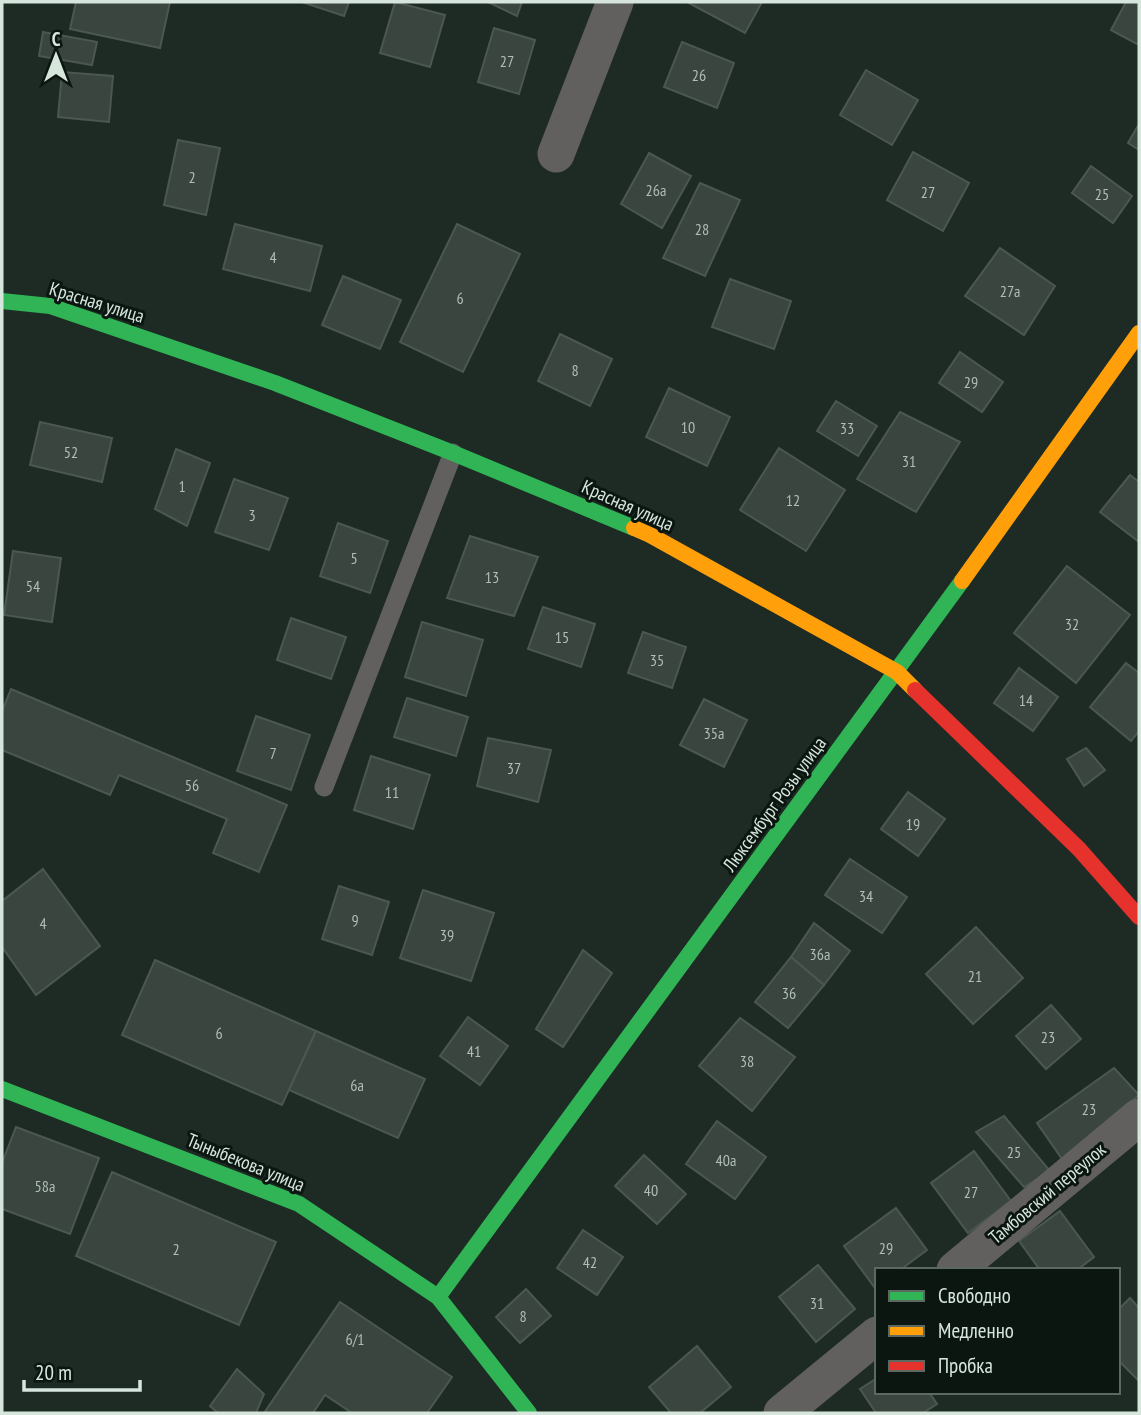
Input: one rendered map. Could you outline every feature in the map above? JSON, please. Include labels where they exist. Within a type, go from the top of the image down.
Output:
[{"type":"street","points":[[556,154],[615,2]]},
{"type":"street","name":"Красная улица","points":[[2,302],[50,306],[275,383],[650,535],[897,672],[1079,849],[1139,917]]},
{"type":"street","name":"Люксембург Розы улица","points":[[438,1297],[897,672],[1139,333]]},
{"type":"street","name":"Тыныбекова улица","points":[[2,1089],[299,1205],[438,1297],[529,1413]]},
{"type":"street","name":"Тамбовский переулок","points":[[957,1268],[1139,1117]]},
{"type":"street","points":[[782,1413],[875,1337]]},
{"type":"lane","points":[[324,787],[453,453]]},
{"type":"building","points":[[76,2],[170,2],[160,48],[70,29]]},
{"type":"building","points":[[302,2],[349,2],[344,16]]},
{"type":"building","points":[[395,2],[445,15],[430,67],[380,53]]},
{"type":"building","points":[[488,2],[522,2],[517,16]]},
{"type":"building","points":[[687,2],[762,2],[745,33]]},
{"type":"building","points":[[1126,2],[1139,2],[1139,45],[1111,30]]},
{"type":"building","points":[[494,28],[535,40],[519,94],[478,82]]},
{"type":"building","points":[[43,32],[97,42],[92,65],[39,56]]},
{"type":"building","points":[[682,42],[734,63],[717,108],[664,87]]},
{"type":"building","points":[[866,70],[918,100],[892,145],[840,115]]},
{"type":"building","points":[[62,72],[113,76],[109,122],[58,117]]},
{"type":"building","points":[[1139,124],[1139,150],[1128,143]]},
{"type":"building","points":[[178,140],[220,148],[206,215],[164,205]]},
{"type":"building","points":[[913,152],[969,183],[943,231],[887,200]]},
{"type":"building","points":[[649,153],[691,176],[662,228],[621,204]]},
{"type":"building","points":[[1091,166],[1132,196],[1113,223],[1072,193]]},
{"type":"building","points":[[700,183],[740,200],[705,276],[663,258]]},
{"type":"building","points":[[235,224],[322,246],[310,291],[223,269]]},
{"type":"building","points":[[457,224],[520,254],[463,372],[400,342]]},
{"type":"building","points":[[1000,248],[1055,286],[1024,335],[965,296]]},
{"type":"building","points":[[343,276],[401,300],[380,349],[322,325]]},
{"type":"building","points":[[730,279],[791,301],[774,349],[712,327]]},
{"type":"building","points":[[560,334],[612,359],[590,406],[538,381]]},
{"type":"building","points":[[960,352],[1003,382],[982,412],[939,383]]},
{"type":"building","points":[[669,388],[730,417],[707,466],[646,437]]},
{"type":"building","points":[[836,401],[877,426],[858,456],[817,431]]},
{"type":"building","points":[[900,412],[960,442],[916,512],[857,479]]},
{"type":"building","points":[[40,422],[112,438],[102,482],[30,465]]},
{"type":"building","points":[[779,448],[845,490],[806,551],[740,510]]},
{"type":"building","points":[[176,449],[210,463],[187,526],[155,509]]},
{"type":"building","points":[[1130,475],[1139,482],[1139,542],[1100,512]]},
{"type":"building","points":[[234,479],[288,498],[269,550],[215,532]]},
{"type":"building","points":[[338,523],[388,541],[370,593],[320,576]]},
{"type":"building","points":[[470,536],[538,557],[514,616],[447,598]]},
{"type":"building","points":[[13,551],[61,558],[52,622],[4,615]]},
{"type":"building","points":[[1067,566],[1130,615],[1076,683],[1014,633]]},
{"type":"building","points":[[543,607],[595,624],[581,667],[528,649]]},
{"type":"building","points":[[291,618],[346,637],[331,679],[277,660]]},
{"type":"building","points":[[422,622],[483,640],[466,696],[405,677]]},
{"type":"building","points":[[643,632],[686,647],[672,688],[628,673]]},
{"type":"building","points":[[1126,663],[1139,673],[1139,731],[1131,741],[1090,707]]},
{"type":"building","points":[[1019,668],[1058,697],[1033,731],[994,703]]},
{"type":"building","points":[[11,689],[287,805],[259,872],[213,853],[227,819],[119,775],[110,795],[2,750],[2,711]]},
{"type":"building","points":[[407,698],[468,717],[456,756],[394,737]]},
{"type":"building","points":[[704,699],[747,720],[724,767],[680,745]]},
{"type":"building","points":[[256,716],[310,735],[291,790],[237,771]]},
{"type":"building","points":[[488,738],[551,750],[538,802],[477,786]]},
{"type":"building","points":[[1086,748],[1105,770],[1084,786],[1067,759]]},
{"type":"building","points":[[371,756],[430,775],[413,829],[354,810]]},
{"type":"building","points":[[908,792],[945,819],[918,856],[881,829]]},
{"type":"building","points":[[850,859],[907,897],[882,933],[825,895]]},
{"type":"building","points":[[43,869],[100,946],[36,995],[2,947],[2,901]]},
{"type":"building","points":[[339,886],[389,902],[372,955],[322,939]]},
{"type":"building","points":[[423,890],[494,913],[471,981],[400,958]]},
{"type":"building","points":[[814,923],[850,951],[824,985],[791,957]]},
{"type":"building","points":[[976,927],[1023,978],[973,1024],[926,974]]},
{"type":"building","points":[[583,950],[612,973],[563,1047],[536,1029]]},
{"type":"building","points":[[791,957],[824,985],[788,1028],[755,1002]]},
{"type":"building","points":[[155,960],[316,1031],[282,1105],[122,1035]]},
{"type":"building","points":[[1051,1005],[1081,1039],[1046,1069],[1016,1036]]},
{"type":"building","points":[[468,1017],[508,1046],[480,1085],[440,1056]]},
{"type":"building","points":[[740,1018],[795,1057],[752,1111],[699,1066]]},
{"type":"building","points":[[316,1031],[425,1079],[398,1138],[289,1090]]},
{"type":"building","points":[[1114,1068],[1139,1095],[1062,1159],[1037,1123]]},
{"type":"building","points":[[1004,1116],[1050,1171],[1024,1187],[976,1132]]},
{"type":"building","points":[[717,1121],[766,1157],[735,1199],[686,1164]]},
{"type":"building","points":[[16,1127],[99,1158],[70,1234],[2,1209],[2,1163]]},
{"type":"building","points":[[974,1151],[1011,1201],[968,1233],[931,1183]]},
{"type":"building","points":[[644,1155],[686,1194],[657,1224],[615,1186]]},
{"type":"building","points":[[112,1172],[276,1242],[239,1325],[76,1256]]},
{"type":"building","points":[[896,1208],[927,1250],[903,1268],[875,1268],[875,1288],[844,1246]]},
{"type":"building","points":[[1060,1211],[1094,1257],[1080,1268],[1039,1268],[1019,1241]]},
{"type":"building","points":[[583,1230],[623,1257],[597,1295],[557,1268]]},
{"type":"building","points":[[818,1265],[855,1309],[816,1342],[779,1297]]},
{"type":"building","points":[[526,1289],[551,1316],[520,1343],[496,1317]]},
{"type":"building","points":[[1130,1298],[1139,1308],[1139,1381],[1120,1362],[1120,1308]]},
{"type":"building","points":[[340,1302],[452,1377],[427,1413],[352,1413],[325,1395],[313,1413],[264,1413]]},
{"type":"building","points":[[697,1346],[731,1387],[700,1413],[671,1413],[649,1387]]},
{"type":"building","points":[[237,1369],[264,1394],[256,1413],[218,1413],[210,1406]]},
{"type":"building","points":[[875,1379],[875,1394],[930,1394],[937,1404],[923,1413],[876,1413],[860,1389]]},
{"type":"traffic: fast","points":[[2,301],[50,306],[275,383],[634,528]]},
{"type":"traffic: fast","points":[[438,1297],[962,581]]},
{"type":"traffic: fast","points":[[2,1089],[299,1204],[438,1297],[529,1413]]},
{"type":"traffic: slow","points":[[962,581],[1139,333]]},
{"type":"traffic: slow","points":[[634,528],[897,672],[915,690]]},
{"type":"traffic: jam","points":[[915,690],[1079,849],[1139,917]]}]
